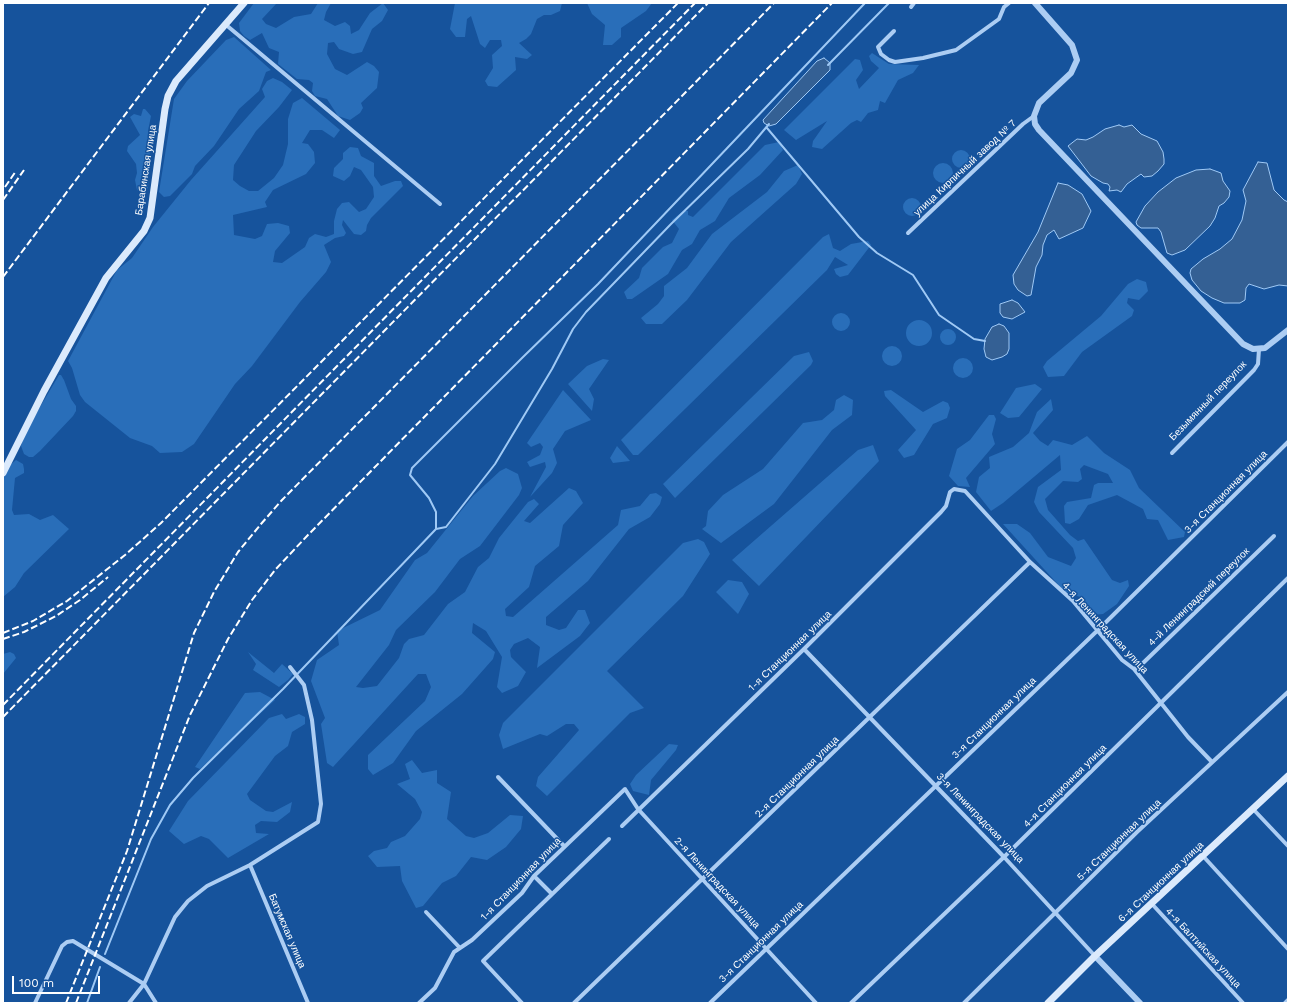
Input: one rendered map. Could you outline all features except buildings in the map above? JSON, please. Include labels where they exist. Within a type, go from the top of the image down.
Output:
[{"type":"main road","name":"Барабинская улица","points":[[3,473],[44,391],[106,278],[144,231],[150,218],[168,96],[182,72],[244,3]]},
{"type":"main road","name":"6-я Станционная улица","points":[[1048,1003],[1095,956],[1288,776]]},
{"type":"street","points":[[911,7],[914,3]]},
{"type":"street","points":[[894,31],[878,47],[881,54],[889,60],[895,62],[923,58],[956,50],[999,19],[1004,7],[1009,3]]},
{"type":"street","points":[[1035,3],[1072,45],[1077,60],[1071,73],[1039,103],[1034,116],[1039,130],[1239,340],[1248,347],[1259,350],[1272,344],[1288,330]]},
{"type":"street","points":[[225,24],[440,204]]},
{"type":"street","name":"улица Кирпичный завод № 7","points":[[908,233],[1018,129],[1034,116]]},
{"type":"street","name":"Безымянный переулок","points":[[1172,453],[1254,370],[1258,364],[1259,350]]},
{"type":"street","name":"3-я Станционная улица","points":[[710,1003],[766,947],[1098,630],[1288,442]]},
{"type":"street","name":"1-я Станционная улица","points":[[622,826],[804,649],[941,512],[946,506],[950,492],[954,489],[964,492]]},
{"type":"street","name":"4-я Ленинградская улица","points":[[964,492],[1030,562],[1073,601],[1122,660],[1134,669],[1168,713],[1212,762]]},
{"type":"street","name":"4-й Ленинградский переулок","points":[[1134,669],[1141,665],[1274,536]]},
{"type":"street","name":"2-я Станционная улица","points":[[574,1003],[1030,562]]},
{"type":"street","name":"4-я Станционная улица","points":[[851,1003],[1004,857],[1288,578]]},
{"type":"street","name":"3-я Ленинградская улица","points":[[804,649],[1004,857],[1140,1003]]},
{"type":"street","points":[[129,1003],[144,984],[175,917],[188,901],[207,886],[250,864],[318,822],[321,804],[312,720],[304,685],[290,667]]},
{"type":"street","name":"5-я Станционная улица","points":[[964,1003],[1137,832],[1288,692]]},
{"type":"street","points":[[498,777],[564,846]]},
{"type":"street","name":"1-я Станционная улица","points":[[419,1003],[435,988],[454,952],[472,940],[522,893],[534,876],[625,789]]},
{"type":"street","name":"2-я Ленинградская улица","points":[[625,789],[638,809],[703,878],[816,1003]]},
{"type":"street","points":[[1253,809],[1288,846]]},
{"type":"street","points":[[522,1003],[483,961],[609,839]]},
{"type":"street","points":[[1202,856],[1288,949]]},
{"type":"street","name":"Батумская улица","points":[[250,864],[308,1003]]},
{"type":"street","points":[[534,876],[552,894]]},
{"type":"street","name":"4-я Балтийская улица","points":[[1152,904],[1243,1003]]},
{"type":"street","points":[[426,912],[460,948]]},
{"type":"street","points":[[35,1003],[57,954],[67,942],[73,941],[144,984],[156,1003]]},
{"type":"street","points":[[1285,1003],[1288,1000]]},
{"type":"shaded area","points":[[254,3],[277,3],[262,19],[266,24],[276,28],[294,17],[311,14],[318,3],[331,3],[324,20],[335,26],[345,22],[350,26],[351,34],[359,30],[370,13],[383,3],[388,10],[382,21],[372,29],[362,52],[353,54],[339,49],[334,42],[328,43],[327,54],[335,69],[347,75],[367,62],[374,66],[379,72],[377,88],[361,103],[363,108],[360,113],[350,120],[338,116],[327,99],[315,96],[312,91],[313,83],[309,80],[297,79],[278,64],[279,52],[269,48],[262,33],[250,40],[244,36],[240,31],[239,23]]},
{"type":"shaded area","points":[[455,3],[562,3],[560,11],[551,15],[544,15],[537,19],[531,34],[519,43],[532,55],[527,59],[515,57],[516,70],[497,87],[488,86],[485,81],[493,68],[492,55],[502,46],[501,40],[490,40],[485,48],[480,44],[471,16],[467,19],[465,37],[456,37],[450,29]]},
{"type":"shaded area","points":[[587,3],[652,3],[646,11],[621,28],[621,37],[612,45],[603,45],[605,25],[592,14]]},
{"type":"shaded area","points":[[234,37],[271,70],[266,72],[259,91],[239,109],[214,146],[195,166],[192,174],[170,196],[164,197],[159,192],[174,99],[187,81],[226,40]]},
{"type":"shaded area","points":[[872,53],[889,64],[919,65],[913,73],[898,80],[885,103],[880,101],[878,110],[868,113],[861,122],[857,120],[851,123],[822,149],[812,147],[813,141],[827,121],[796,140],[784,130],[855,59],[860,60],[863,70],[856,80],[859,89],[879,68],[871,61],[869,56]]},
{"type":"shaded area","points":[[824,58],[830,63],[830,70],[776,124],[769,126],[764,123],[763,120],[817,61]]},
{"type":"shaded area","points":[[273,78],[282,82],[292,90],[279,107],[256,131],[234,165],[233,180],[240,186],[249,191],[258,191],[274,178],[283,165],[288,144],[288,119],[293,103],[302,98],[340,130],[334,138],[322,130],[310,130],[302,143],[308,144],[314,152],[315,163],[306,174],[273,190],[265,202],[267,207],[233,215],[234,235],[255,239],[262,236],[267,224],[278,223],[289,226],[290,233],[275,251],[273,262],[282,263],[305,247],[309,238],[315,234],[326,237],[334,234],[334,221],[337,209],[342,203],[349,202],[359,212],[366,209],[374,197],[373,187],[361,170],[354,167],[350,176],[344,181],[333,176],[334,168],[343,159],[343,153],[350,147],[358,148],[361,156],[374,163],[374,176],[381,186],[395,181],[401,181],[403,186],[371,218],[367,225],[366,231],[361,235],[354,234],[343,220],[342,225],[346,233],[344,236],[335,238],[324,245],[331,262],[326,272],[300,302],[252,366],[235,384],[194,444],[182,452],[160,453],[152,446],[130,438],[85,402],[80,395],[72,368],[68,361],[117,270],[132,258],[153,227],[191,180],[265,97],[262,89],[267,81]]},
{"type":"shaded area","points":[[143,109],[145,109],[151,116],[148,131],[150,150],[148,188],[141,192],[137,190],[135,180],[137,173],[136,164],[127,151],[128,146],[140,135],[130,117],[134,114],[141,116]]},
{"type":"shaded area","points":[[1119,125],[1124,127],[1132,125],[1141,134],[1157,141],[1163,152],[1164,159],[1164,164],[1152,176],[1144,177],[1141,174],[1127,184],[1121,192],[1117,190],[1109,191],[1110,187],[1108,184],[1103,183],[1091,176],[1068,146],[1077,139],[1086,140],[1105,129]]},
{"type":"shaded area","points":[[779,142],[783,150],[760,175],[729,198],[715,221],[700,230],[692,244],[682,250],[668,274],[632,299],[627,299],[624,292],[639,278],[642,268],[663,247],[672,243],[679,229],[672,220],[683,211],[688,211],[688,215],[693,217],[765,145]]},
{"type":"shaded area","points":[[957,150],[965,150],[970,155],[968,166],[965,168],[957,168],[952,163],[952,155]]},
{"type":"shaded area","points":[[1258,162],[1267,163],[1274,190],[1288,202],[1288,286],[1279,285],[1264,289],[1249,284],[1246,288],[1245,300],[1240,303],[1224,303],[1201,291],[1192,280],[1190,273],[1191,269],[1203,259],[1220,249],[1232,239],[1242,220],[1246,201],[1243,190]]},
{"type":"shaded area","points":[[943,163],[950,166],[953,173],[950,180],[943,183],[936,180],[933,173],[936,166]]},
{"type":"shaded area","points":[[798,165],[802,174],[796,184],[731,242],[687,300],[662,324],[646,324],[641,318],[658,304],[664,296],[664,286],[687,268],[712,234],[767,192],[784,171]]},
{"type":"shaded area","points":[[1210,169],[1221,173],[1223,181],[1230,191],[1229,197],[1219,206],[1215,218],[1210,226],[1185,250],[1172,255],[1167,253],[1161,232],[1158,228],[1141,228],[1136,222],[1145,206],[1158,192],[1176,178],[1196,170]]},
{"type":"shaded area","points":[[1058,183],[1068,185],[1082,194],[1091,211],[1083,228],[1059,239],[1054,230],[1047,235],[1043,245],[1042,255],[1036,267],[1031,295],[1027,296],[1018,290],[1014,284],[1013,275],[1038,232]]},
{"type":"shaded area","points":[[912,198],[918,201],[921,207],[918,213],[912,216],[906,213],[903,207],[906,201]]},
{"type":"shaded area","points":[[829,234],[833,248],[840,251],[851,244],[868,241],[871,245],[848,275],[840,277],[836,274],[834,269],[848,265],[835,257],[827,270],[638,455],[633,455],[621,440],[823,237]]},
{"type":"shaded area","points":[[1137,279],[1146,282],[1148,291],[1139,300],[1128,298],[1127,303],[1134,310],[1132,316],[1082,352],[1064,376],[1048,377],[1043,367],[1047,361],[1101,316],[1128,284]]},
{"type":"shaded area","points":[[1012,300],[1018,303],[1025,312],[1012,319],[1003,317],[1000,313],[1000,304]]},
{"type":"shaded area","points":[[841,313],[847,316],[850,322],[847,328],[841,331],[835,328],[832,322],[835,316]]},
{"type":"shaded area","points":[[919,320],[928,324],[932,333],[928,342],[919,346],[910,342],[906,333],[910,324]]},
{"type":"shaded area","points":[[999,324],[1004,326],[1009,333],[1009,349],[1007,354],[992,360],[986,357],[984,349],[985,339],[992,327]]},
{"type":"shaded area","points":[[948,329],[954,331],[956,337],[954,343],[948,345],[942,343],[940,337],[942,331]]},
{"type":"shaded area","points":[[892,346],[899,349],[902,356],[899,363],[892,366],[885,363],[882,356],[885,349]]},
{"type":"shaded area","points":[[809,352],[813,361],[811,365],[675,498],[663,484],[794,356]]},
{"type":"shaded area","points":[[963,358],[970,361],[973,368],[970,375],[963,378],[956,375],[953,368],[956,361]]},
{"type":"shaded area","points":[[603,359],[609,360],[589,389],[594,399],[592,411],[568,384],[587,366]]},
{"type":"shaded area","points":[[59,375],[61,375],[64,380],[71,399],[76,406],[76,411],[40,451],[33,457],[29,457],[24,454],[21,446],[24,434]]},
{"type":"shaded area","points":[[1035,384],[1042,389],[1019,417],[1008,418],[1000,413],[1016,388]]},
{"type":"shaded area","points":[[563,390],[591,420],[565,431],[553,449],[557,463],[552,473],[530,497],[546,467],[545,462],[530,467],[527,462],[540,455],[543,447],[540,443],[531,447],[527,443]]},
{"type":"shaded area","points":[[891,390],[923,412],[943,401],[948,403],[950,408],[947,418],[933,424],[914,455],[904,458],[898,450],[916,430],[885,396],[884,391]]},
{"type":"shaded area","points":[[844,395],[853,400],[852,415],[832,430],[774,504],[721,543],[702,529],[706,526],[708,511],[723,495],[763,469],[803,423],[822,420],[834,410],[836,400]]},
{"type":"shaded area","points":[[1051,399],[1053,410],[1033,433],[1040,441],[1048,446],[1053,440],[1072,445],[1087,436],[1104,453],[1130,470],[1139,488],[1185,532],[1184,537],[1168,540],[1158,520],[1147,519],[1143,509],[1117,495],[1088,505],[1079,519],[1070,524],[1065,523],[1064,506],[1067,502],[1091,498],[1094,485],[1098,483],[1113,483],[1108,474],[1084,465],[1080,469],[1082,479],[1078,482],[1063,481],[1045,499],[1048,510],[1070,535],[1078,541],[1084,539],[1112,580],[1120,583],[1128,580],[1129,586],[1117,604],[1103,614],[1092,615],[1078,605],[1080,597],[1064,591],[1003,524],[1017,524],[1030,533],[1048,557],[1071,566],[1076,558],[1073,548],[1039,512],[1034,502],[1038,487],[1061,470],[1060,455],[1003,503],[991,511],[976,492],[979,477],[990,468],[989,457],[1013,447],[1029,433],[1037,412]]},
{"type":"shaded area","points":[[989,415],[994,415],[996,419],[992,434],[995,444],[966,478],[970,487],[958,486],[949,476],[957,449],[970,440]]},
{"type":"shaded area","points":[[873,445],[879,461],[759,586],[732,560],[858,450]]},
{"type":"shaded area","points":[[617,446],[630,461],[613,463],[610,458]]},
{"type":"shaded area","points":[[16,460],[23,464],[24,473],[15,478],[12,510],[14,515],[29,514],[40,520],[53,515],[69,529],[24,573],[15,587],[3,597],[3,479],[9,466]]},
{"type":"shaded area","points":[[506,468],[518,474],[522,488],[519,495],[480,546],[460,559],[435,592],[396,630],[389,645],[356,687],[363,688],[377,686],[399,658],[404,644],[409,639],[424,635],[448,604],[465,592],[478,567],[489,558],[499,538],[528,502],[534,499],[539,504],[524,521],[530,523],[569,488],[576,491],[583,503],[563,525],[559,546],[535,566],[529,587],[505,609],[506,616],[513,617],[618,525],[621,510],[640,506],[650,494],[656,493],[662,497],[660,504],[650,517],[629,529],[588,581],[546,617],[546,625],[559,630],[566,628],[578,610],[585,610],[590,623],[580,636],[537,668],[540,647],[528,638],[514,644],[510,650],[511,657],[526,672],[518,686],[502,693],[497,687],[502,657],[486,631],[473,623],[472,633],[495,652],[493,659],[462,694],[416,731],[393,763],[373,775],[368,769],[368,755],[425,701],[431,687],[426,674],[418,674],[333,767],[327,763],[321,724],[325,718],[311,681],[317,660],[339,645],[337,631],[380,610],[415,560],[427,553],[473,496],[500,471]]},
{"type":"shaded area","points":[[698,539],[704,542],[710,554],[683,596],[607,671],[644,708],[630,713],[547,796],[536,786],[538,777],[579,730],[574,724],[566,724],[547,736],[540,734],[503,749],[499,735],[503,723],[683,543]]},
{"type":"shaded area","points":[[728,580],[742,582],[749,594],[738,614],[716,592]]},
{"type":"shaded area","points":[[10,652],[14,654],[16,658],[3,674],[3,654]]},
{"type":"shaded area","points":[[248,652],[274,673],[282,664],[293,674],[279,687],[253,670],[256,664]]},
{"type":"shaded area","points":[[260,692],[275,700],[200,769],[195,767],[245,693]]},
{"type":"shaded area","points":[[282,714],[286,719],[299,714],[305,717],[305,724],[292,732],[288,746],[275,756],[247,794],[250,800],[266,811],[273,812],[292,802],[290,812],[277,822],[261,821],[255,825],[256,833],[269,834],[228,858],[209,839],[201,836],[184,844],[169,831],[188,801],[269,718]]},
{"type":"shaded area","points":[[669,744],[678,745],[676,750],[651,780],[649,795],[633,791],[630,784],[636,775]]},
{"type":"shaded area","points":[[412,760],[422,773],[437,770],[437,783],[451,792],[447,819],[466,836],[474,838],[488,833],[510,815],[523,816],[521,829],[506,847],[487,860],[471,857],[456,876],[442,883],[423,906],[416,908],[402,881],[400,866],[377,867],[368,856],[374,851],[387,848],[391,842],[405,836],[420,819],[422,812],[415,799],[397,784],[410,779],[405,764]]},
{"type":"waterway","points":[[436,529],[436,512],[429,498],[410,475],[412,468],[598,284],[865,3]]},
{"type":"waterway","points":[[828,65],[889,3]]},
{"type":"waterway","points":[[105,954],[151,839],[170,805],[193,778],[283,689],[436,529],[446,527],[495,464],[552,369],[573,329],[586,312],[671,224],[748,149],[769,124]]},
{"type":"waterway","points":[[767,128],[859,237],[877,253],[913,275],[939,315],[974,339],[985,341]]},
{"type":"waterway","points":[[87,1003],[100,967]]},
{"type":"railway","points":[[3,277],[209,3]]},
{"type":"railway","points":[[3,633],[33,621],[67,601],[125,555],[161,523],[678,3]]},
{"type":"railway","points":[[3,705],[695,3]]},
{"type":"railway","points":[[3,717],[708,3]]},
{"type":"railway","points":[[66,1003],[127,851],[194,633],[214,592],[238,552],[282,500],[774,3]]},
{"type":"railway","points":[[76,1003],[190,715],[228,639],[252,600],[275,570],[307,536],[832,3]]},
{"type":"railway","points":[[3,200],[24,170]]},
{"type":"railway","points":[[5,187],[16,171]]},
{"type":"railway","points":[[3,639],[24,632],[56,616],[80,600],[108,577]]}]
